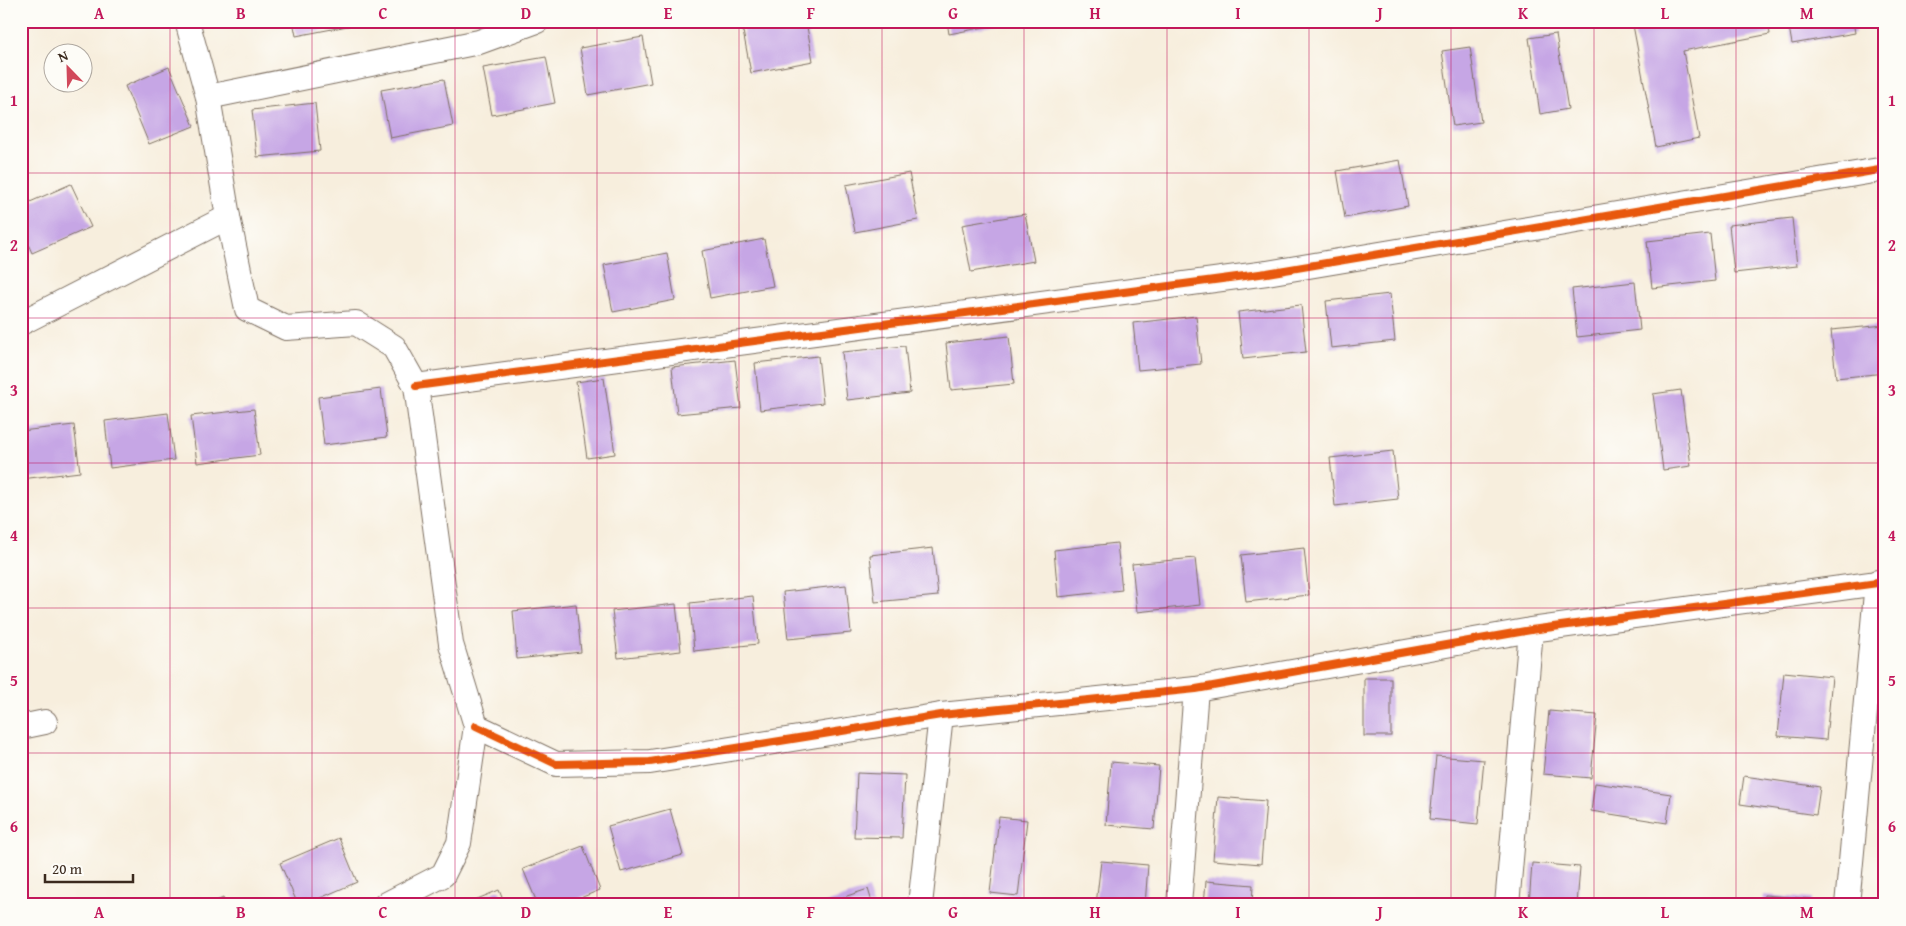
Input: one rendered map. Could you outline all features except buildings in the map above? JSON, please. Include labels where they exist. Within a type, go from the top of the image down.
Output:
[{"type":"street","points":[[187,21],[208,97],[228,217],[247,309],[286,328],[356,323],[394,347],[416,386],[451,644],[476,726],[459,843],[443,875],[385,905]]},
{"type":"street","points":[[208,97],[478,42],[538,21]]},
{"type":"street","points":[[416,386],[1267,273],[1885,169]]},
{"type":"street","points":[[21,323],[228,217]]},
{"type":"street","points":[[476,726],[556,764],[650,762],[941,715],[1196,688],[1531,630],[1881,582],[1847,905]]},
{"type":"street","points":[[1507,905],[1531,630]]},
{"type":"street","points":[[1179,905],[1196,688]]},
{"type":"street","points":[[920,905],[941,715]]},
{"type":"street","points":[[21,727],[45,722]]},
{"type":"cycle path","points":[[416,386],[1267,273],[1885,169]]},
{"type":"cycle path","points":[[476,726],[556,764],[650,762],[941,715],[1196,689],[1531,630],[1885,582]]}]
